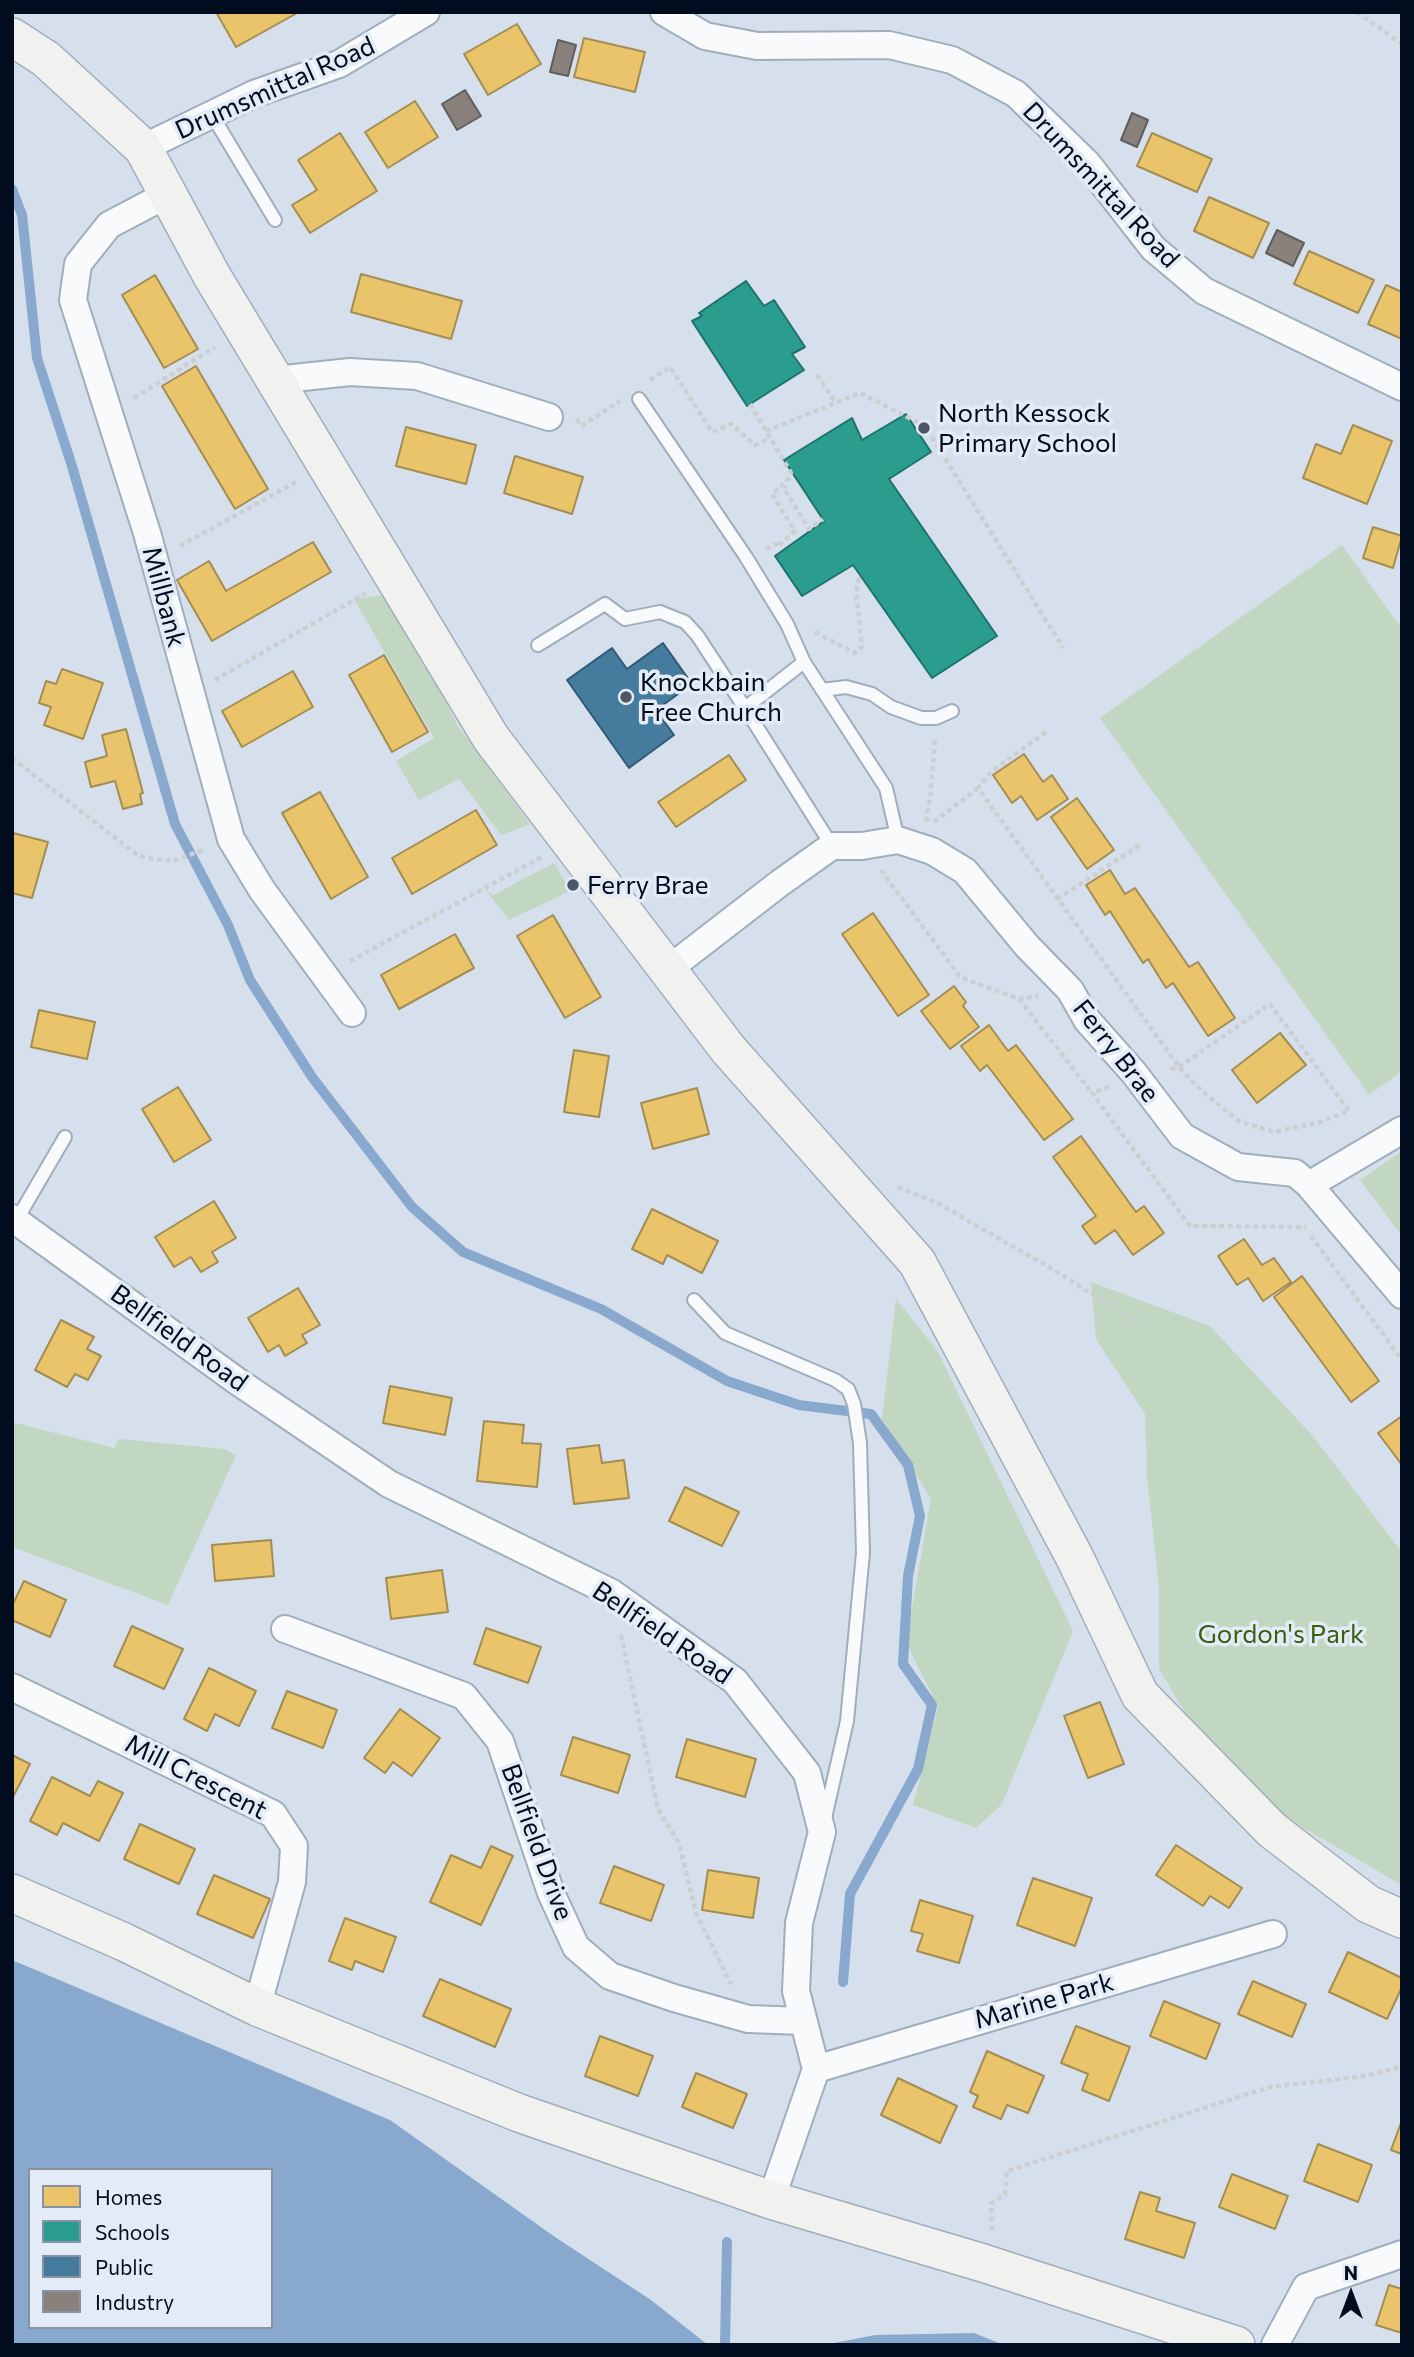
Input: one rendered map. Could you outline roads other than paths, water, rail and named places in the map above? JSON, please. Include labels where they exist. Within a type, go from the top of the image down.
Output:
[{"type":"street","name":"Drumsmittal Road","points":[[663,12],[705,36],[757,46],[889,44],[952,60],[1016,94],[1087,163],[1153,248],[1203,291],[1402,387]]},
{"type":"street","name":"Drumsmittal Road","points":[[143,148],[254,94],[339,64],[409,17]]},
{"type":"street","points":[[12,37],[47,59],[143,148],[244,328],[491,738],[728,1049],[917,1262],[1075,1558],[1140,1695],[1272,1830],[1368,1904],[1402,1919]]},
{"type":"street","name":"Millbank","points":[[167,194],[109,225],[78,264],[73,300],[155,561],[231,839],[262,891],[352,1013]]},
{"type":"street","points":[[275,380],[350,372],[417,376],[549,417]]},
{"type":"street","name":"Ferry Brae","points":[[832,846],[863,846],[898,840],[932,851],[965,871],[1027,946],[1070,990],[1087,1020],[1134,1073],[1182,1136],[1238,1167],[1295,1173],[1309,1185],[1402,1295]]},
{"type":"street","points":[[666,971],[832,846]]},
{"type":"street","points":[[1309,1185],[1402,1130]]},
{"type":"street","name":"Bellfield Road","points":[[14,1220],[237,1381],[389,1484],[612,1593],[735,1681],[807,1773],[822,1832],[799,1923],[796,1991],[816,2069]]},
{"type":"street","name":"Bellfield Drive","points":[[285,1629],[464,1696],[500,1741],[551,1893],[576,1947],[610,1976],[748,2019],[803,2021]]},
{"type":"street","name":"Mill Crescent","points":[[12,1687],[273,1814],[294,1846],[292,1882],[257,2007]]},
{"type":"street","points":[[12,1893],[124,1942],[257,2007],[519,2113],[771,2200],[973,2260],[1236,2345]]},
{"type":"street","name":"Marine Park","points":[[816,2069],[1273,1934]]},
{"type":"street","points":[[771,2200],[816,2069]]},
{"type":"street","points":[[1275,2345],[1306,2287],[1402,2254]]},
{"type":"lane","points":[[212,115],[275,220]]},
{"type":"lane","points":[[639,398],[746,557],[790,631],[804,663],[886,788],[898,840]]},
{"type":"lane","points":[[538,645],[605,604],[625,619],[660,612],[685,622],[697,635],[745,708],[832,846]]},
{"type":"lane","points":[[745,708],[804,663]]},
{"type":"lane","points":[[822,690],[846,687],[872,694],[891,707],[921,718],[936,718],[952,711]]},
{"type":"lane","points":[[14,1220],[65,1137]]},
{"type":"lane","points":[[694,1300],[725,1333],[835,1380],[848,1389],[854,1404],[860,1443],[863,1553],[846,1721],[822,1832]]},
{"type":"water","points":[[12,1960],[390,2120],[555,2237],[651,2300],[708,2345],[12,2345]]},
{"type":"water","points":[[974,2333],[1004,2345],[824,2345],[875,2335]]},
{"type":"waterway","points":[[12,189],[22,215],[37,358],[72,466],[175,824],[228,925],[250,980],[312,1077],[412,1207],[463,1252],[601,1309],[727,1381],[799,1405],[871,1414],[908,1465],[920,1516],[908,1576],[903,1664],[932,1705],[918,1769],[850,1894],[843,1982]]},
{"type":"waterway","points":[[725,2345],[727,2242]]},
{"type":"place","name":"North Kessock Primary School","points":[[924,428]]},
{"type":"place","name":"Knockbain Free Church","points":[[626,697]]},
{"type":"place","name":"Ferry Brae","points":[[573,885]]},
{"type":"park label","name":"Gordon's Park","points":[[1281,1634]]}]
